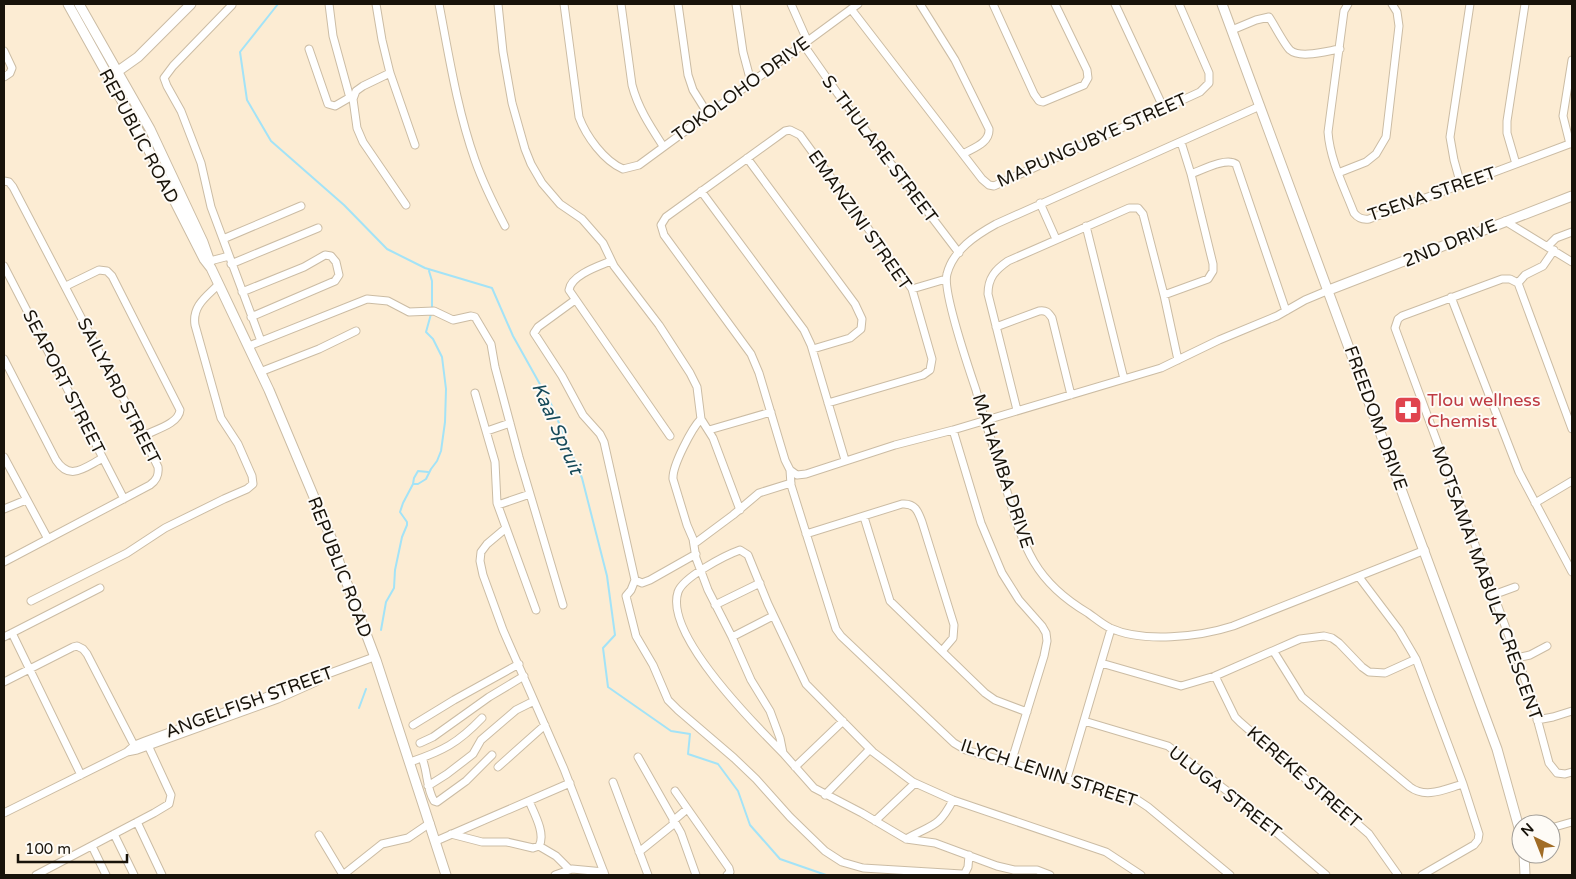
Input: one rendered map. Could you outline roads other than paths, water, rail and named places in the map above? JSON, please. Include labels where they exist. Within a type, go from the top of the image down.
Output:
[{"type":"street","name":"REPUBLIC ROAD","points":[[68,4],[136,125],[184,220],[210,265]]},
{"type":"street","name":"REPUBLIC ROAD","points":[[79,4],[163,156],[203,242],[218,284],[249,346],[332,540],[375,658],[446,875]]},
{"type":"street","points":[[109,78],[144,52],[191,4]]},
{"type":"street","points":[[328,4],[333,36],[352,96],[359,135],[406,205]]},
{"type":"street","points":[[376,4],[390,73],[415,145]]},
{"type":"street","points":[[439,4],[454,85],[470,145],[480,174],[505,226]]},
{"type":"street","points":[[498,4],[509,86],[524,149],[542,183],[555,200],[564,209],[577,215],[587,224],[607,248],[618,272],[659,325],[690,373],[697,387],[701,419],[709,430],[740,510]]},
{"type":"street","name":"TOKOLOHO DRIVE","points":[[564,4],[579,117],[597,147],[616,166],[623,169],[638,165],[858,4]]},
{"type":"street","points":[[621,4],[635,98],[663,146]]},
{"type":"street","points":[[678,4],[690,82],[708,114]]},
{"type":"street","points":[[736,4],[743,52],[751,82]]},
{"type":"street","name":"S. THULARE STREET","points":[[791,4],[805,42],[838,94],[958,253]]},
{"type":"street","points":[[920,4],[947,45],[989,129],[989,135],[985,141],[963,154]]},
{"type":"street","points":[[993,4],[1034,94],[1042,102],[1084,85],[1088,78],[1087,70],[1055,4]]},
{"type":"street","points":[[1114,4],[1164,109]]},
{"type":"street","name":"MAPUNGUBYE STREET","points":[[851,9],[982,179],[994,186],[1206,88],[1210,79],[1207,68],[1179,4]]},
{"type":"street","name":"FREEDOM DRIVE","points":[[1222,4],[1425,550],[1497,749],[1515,814]]},
{"type":"street","name":"TSENA STREET","points":[[1348,4],[1344,11],[1328,132],[1330,148],[1338,173],[1354,213],[1363,219],[1369,219],[1571,143]]},
{"type":"street","points":[[1338,173],[1371,159],[1386,137],[1399,26],[1398,12],[1392,4]]},
{"type":"street","points":[[1461,185],[1450,137],[1470,4]]},
{"type":"street","points":[[1516,164],[1507,133],[1507,121],[1525,4]]},
{"type":"street","points":[[232,5],[185,53],[164,78],[166,86],[181,111],[201,163],[207,194],[231,264],[261,341]]},
{"type":"street","points":[[1232,30],[1265,17],[1268,18],[1294,53],[1301,55],[1340,48]]},
{"type":"street","points":[[309,49],[328,104],[331,106],[335,106],[352,96],[363,86],[390,73]]},
{"type":"street","points":[[4,51],[12,68],[5,76]]},
{"type":"street","points":[[1571,143],[1563,116],[1571,76],[1572,60]]},
{"type":"street","points":[[912,289],[946,279],[950,266],[958,253],[985,230],[1040,203],[1260,106]]},
{"type":"street","name":"EMANZINI STREET","points":[[661,225],[666,217],[785,131],[790,130],[800,135],[912,289],[932,359],[930,370],[920,376],[828,403]]},
{"type":"street","points":[[1164,295],[1208,279],[1213,271],[1213,264],[1191,174],[1181,142]]},
{"type":"street","points":[[747,158],[849,295],[862,319],[861,329],[853,336],[813,349]]},
{"type":"street","points":[[1191,174],[1226,161],[1236,164],[1286,311]]},
{"type":"street","name":"SAILYARD STREET","points":[[4,181],[9,182],[13,187],[66,286],[158,467],[158,475],[155,482],[4,562]]},
{"type":"street","points":[[701,191],[800,324],[813,349],[845,460]]},
{"type":"street","name":"2ND DRIVE","points":[[1329,290],[1572,196]]},
{"type":"street","points":[[1040,203],[1056,239]]},
{"type":"street","points":[[223,239],[301,206]]},
{"type":"street","points":[[1017,410],[988,294],[988,284],[991,276],[1008,261],[1129,208],[1138,208],[1142,214],[1164,295],[1178,360]]},
{"type":"street","points":[[1505,221],[1572,262]]},
{"type":"street","name":"ILYCH LENIN STREET","points":[[661,225],[664,235],[751,354],[759,373],[785,460],[792,472],[791,483],[834,625],[841,636],[957,746],[1130,797],[1144,804],[1230,875]]},
{"type":"street","points":[[1086,226],[1124,379]]},
{"type":"street","points":[[231,264],[318,228]]},
{"type":"street","points":[[1518,282],[1525,275],[1542,266],[1556,238],[1572,232]]},
{"type":"street","points":[[242,292],[300,269],[325,255],[331,256],[336,262],[339,276],[335,282],[251,317]]},
{"type":"street","points":[[210,265],[229,256]]},
{"type":"street","points":[[612,261],[581,275],[569,286],[569,290],[670,436]]},
{"type":"street","name":"SEAPORT STREET","points":[[4,266],[124,499]]},
{"type":"street","points":[[66,286],[102,270],[110,273],[180,410],[180,414],[175,420],[143,436]]},
{"type":"street","name":"MAHAMBA DRIVE","points":[[946,279],[950,301],[984,420],[1021,535],[1045,577],[1062,595],[1111,628],[1158,636],[1192,636],[1208,633],[1250,620],[1425,550]]},
{"type":"street","points":[[1572,429],[1518,282],[1502,279],[1451,297],[1519,472],[1572,572]]},
{"type":"street","points":[[31,601],[127,553],[158,532],[224,498],[247,489],[253,484],[252,476],[238,444],[221,418],[195,326],[194,318],[198,305],[218,284]]},
{"type":"street","points":[[792,472],[801,475],[845,460],[1161,368],[1329,290]]},
{"type":"street","name":"MOTSAMAI MABULA CRESCENT","points":[[1451,297],[1402,316],[1398,319],[1395,328],[1531,696],[1551,766],[1560,774],[1572,772]]},
{"type":"street","points":[[249,346],[367,299],[388,301],[409,312],[434,311],[452,320],[473,316],[480,324],[491,344],[495,367],[510,422],[563,604]]},
{"type":"street","points":[[575,300],[538,327],[534,333],[559,371],[583,415],[603,438],[635,580],[626,598],[632,624],[638,641],[653,665],[668,700],[740,763],[790,817],[825,851],[842,862],[863,868],[962,874],[968,870],[969,855]]},
{"type":"street","points":[[996,327],[1039,311],[1044,310],[1049,313],[1052,318],[1071,394]]},
{"type":"street","points":[[260,372],[319,349],[356,331]]},
{"type":"street","points":[[4,359],[56,460],[63,469],[72,472],[77,471],[103,458]]},
{"type":"street","points":[[475,393],[495,462],[498,506],[536,610]]},
{"type":"street","points":[[709,430],[771,412]]},
{"type":"street","points":[[701,419],[689,436],[673,474],[700,570],[751,680],[772,715],[783,753]]},
{"type":"street","points":[[487,431],[510,422]]},
{"type":"street","points":[[953,430],[981,523],[1002,573],[1018,600],[1046,633],[1047,645],[1011,763]]},
{"type":"street","points":[[4,457],[48,539]]},
{"type":"street","points":[[1534,503],[1572,481]]},
{"type":"street","points":[[694,544],[740,510],[759,493],[791,483]]},
{"type":"street","points":[[498,506],[530,494]]},
{"type":"street","points":[[4,509],[26,500]]},
{"type":"street","points":[[806,534],[904,504],[911,505],[917,509],[954,625],[953,638],[942,651]]},
{"type":"street","points":[[864,517],[888,599],[990,697],[1027,712]]},
{"type":"street","points":[[506,528],[483,548],[480,556],[486,583],[503,630],[570,783],[604,874]]},
{"type":"street","points":[[1050,875],[1037,870],[1014,870],[995,866],[935,843],[906,839],[814,788],[719,682],[698,654],[680,619],[678,593],[682,585],[700,570],[742,550],[748,555],[773,616],[806,684],[870,749],[894,769],[915,783],[953,800],[1088,844],[1106,852],[1141,875]]},
{"type":"street","points":[[635,580],[642,582],[650,580],[696,554]]},
{"type":"street","points":[[1359,577],[1399,630],[1416,660],[1463,784],[1478,831],[1478,840],[1474,845],[1422,875]]},
{"type":"street","points":[[715,605],[760,583]]},
{"type":"street","points":[[1493,595],[1516,587]]},
{"type":"street","points":[[4,637],[100,588]]},
{"type":"street","points":[[732,637],[773,616]]},
{"type":"street","points":[[1067,778],[1111,628]]},
{"type":"street","points":[[12,633],[81,775]]},
{"type":"street","points":[[1100,663],[1178,686],[1216,676],[1300,639],[1324,636],[1332,638],[1339,643],[1369,672],[1385,673],[1416,660]]},
{"type":"street","points":[[4,682],[77,646],[83,648],[136,747]]},
{"type":"street","points":[[1516,658],[1530,655],[1547,646]]},
{"type":"street","points":[[1274,652],[1302,697],[1417,792],[1426,794],[1463,784]]},
{"type":"street","name":"ANGELFISH STREET","points":[[4,813],[136,747],[278,699],[375,658]]},
{"type":"street","points":[[413,725],[519,664]]},
{"type":"street","points":[[420,743],[433,737],[489,696],[524,676]]},
{"type":"street","name":"KEREKE STREET","points":[[1216,676],[1234,715],[1240,722],[1370,834],[1398,875]]},
{"type":"street","points":[[428,786],[473,754],[481,740],[516,710],[534,701]]},
{"type":"street","points":[[1537,720],[1553,718],[1572,711]]},
{"type":"street","points":[[410,762],[439,752],[453,744],[482,718]]},
{"type":"street","points":[[794,767],[843,721]]},
{"type":"street","name":"ULUGA STREET","points":[[1084,721],[1168,746],[1235,797],[1326,875]]},
{"type":"street","points":[[498,767],[544,725]]},
{"type":"street","points":[[36,875],[169,804],[171,798],[147,743]]},
{"type":"street","points":[[825,795],[870,749]]},
{"type":"street","points":[[422,758],[427,771],[428,786],[433,800],[438,802],[466,781],[492,754]]},
{"type":"street","points":[[638,757],[683,838],[696,875]]},
{"type":"street","points":[[613,782],[648,875]]},
{"type":"street","points":[[436,841],[570,783]]},
{"type":"street","points":[[875,821],[915,783]]},
{"type":"street","points":[[675,791],[728,868],[730,872],[727,875]]},
{"type":"street","points":[[451,834],[482,842],[507,842],[533,848],[539,846],[542,842],[541,835],[529,800]]},
{"type":"street","points":[[906,839],[937,824],[953,800]]},
{"type":"street","points":[[640,852],[687,809]]},
{"type":"street","points":[[137,822],[162,875]]},
{"type":"street","points":[[319,835],[344,875],[382,844],[412,836],[430,824]]},
{"type":"street","points":[[114,834],[134,875]]},
{"type":"street","points":[[92,846],[106,875]]},
{"type":"street","points":[[539,846],[556,856],[569,869]]},
{"type":"street","points":[[555,875],[569,869],[604,874]]},
{"type":"waterway","name":"Kaal Spruit","points":[[278,4],[240,52],[247,100],[271,141],[344,205],[387,249],[425,268],[492,288],[513,336],[551,404],[582,478],[607,576],[615,635],[603,648],[608,687],[671,731],[690,734],[688,754],[718,764],[738,791],[750,825],[780,859],[826,875]]},
{"type":"waterway","points":[[429,271],[432,281],[432,307]]},
{"type":"waterway","points":[[381,630],[386,602],[394,588],[395,570],[402,537],[407,525],[400,512],[403,503],[413,484],[418,484],[426,479],[441,451],[445,422],[446,389],[442,357],[433,339],[426,332],[431,314]]},
{"type":"waterway","points":[[413,484],[418,471],[428,472]]},
{"type":"waterway","points":[[359,708],[366,689]]},
{"type":"place","name":"Tlou wellness Chemist","points":[[1408,410]]}]
